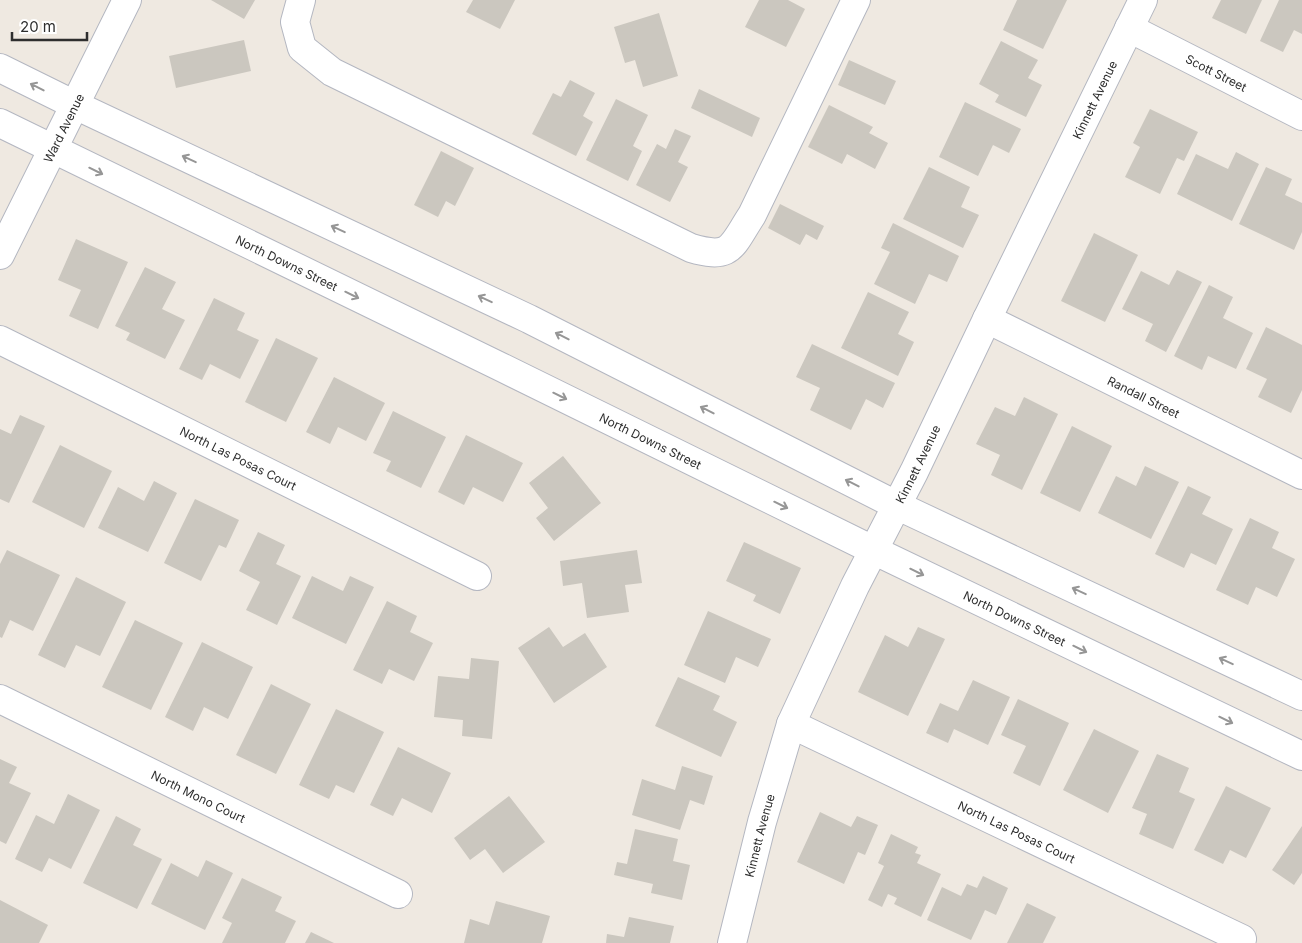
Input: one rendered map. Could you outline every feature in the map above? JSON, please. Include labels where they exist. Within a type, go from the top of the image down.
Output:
[{"type":"street","name":"Ward Avenue","points":[[0,255],[127,0]]},
{"type":"street","points":[[301,0],[295,22],[302,48],[332,72],[690,248],[709,253],[720,253],[731,248],[752,215],[856,0]]},
{"type":"street","name":"Kinnett Avenue","points":[[732,943],[762,822],[791,724],[873,550],[914,472],[1144,0]]},
{"type":"street","name":"Scott Street","points":[[1129,28],[1302,116]]},
{"type":"street","points":[[0,68],[74,105],[529,319],[896,505],[1302,696]]},
{"type":"street","name":"North Downs Street","points":[[0,123],[873,550],[1302,756]]},
{"type":"street","name":"Randall Street","points":[[987,319],[1302,475]]},
{"type":"street","name":"North Las Posas Court","points":[[0,340],[477,576]]},
{"type":"street","name":"North Mono Court","points":[[0,699],[398,894]]},
{"type":"street","name":"North Las Posas Court","points":[[791,724],[1242,939]]},
{"type":"building","points":[[211,0],[255,0],[244,19]]},
{"type":"building","points":[[473,0],[515,0],[500,29],[466,12]]},
{"type":"building","points":[[759,0],[788,0],[805,9],[786,47],[745,27]]},
{"type":"building","points":[[1017,0],[1067,0],[1043,49],[1003,30]]},
{"type":"building","points":[[1221,0],[1262,0],[1246,34],[1212,18]]},
{"type":"building","points":[[1279,0],[1302,0],[1302,34],[1294,30],[1283,52],[1260,41]]},
{"type":"building","points":[[659,13],[678,76],[643,87],[635,60],[625,63],[614,27]]},
{"type":"building","points":[[244,40],[251,71],[176,88],[169,56]]},
{"type":"building","points":[[1001,41],[1038,60],[1028,78],[1042,85],[1026,117],[995,102],[999,95],[979,84]]},
{"type":"building","points":[[849,60],[896,81],[885,105],[838,85]]},
{"type":"building","points":[[570,80],[595,93],[583,116],[593,122],[576,156],[532,134],[553,93],[561,97]]},
{"type":"building","points":[[699,89],[760,118],[752,137],[691,108]]},
{"type":"building","points":[[616,99],[648,115],[633,146],[642,151],[628,181],[586,160]]},
{"type":"building","points":[[965,102],[1021,129],[1009,153],[993,145],[978,176],[939,157]]},
{"type":"building","points":[[829,105],[873,127],[869,133],[888,143],[875,169],[847,154],[842,164],[808,147]]},
{"type":"building","points":[[1150,109],[1198,132],[1184,161],[1177,158],[1160,194],[1125,177],[1140,147],[1133,143]]},
{"type":"building","points":[[675,129],[691,136],[678,162],[688,167],[670,202],[636,185],[657,144],[666,149]]},
{"type":"building","points":[[441,151],[474,168],[455,206],[446,201],[438,217],[414,205]]},
{"type":"building","points":[[1236,152],[1259,164],[1232,221],[1177,194],[1196,154],[1228,169]]},
{"type":"building","points":[[929,167],[970,187],[961,207],[979,215],[963,248],[903,219]]},
{"type":"building","points":[[1266,167],[1292,179],[1285,195],[1302,203],[1302,232],[1294,250],[1239,224]]},
{"type":"building","points":[[780,204],[824,226],[817,240],[806,234],[800,245],[768,228]]},
{"type":"building","points":[[893,223],[959,256],[947,282],[929,274],[915,304],[874,284],[890,252],[881,248]]},
{"type":"building","points":[[1094,233],[1138,255],[1105,322],[1061,301]]},
{"type":"building","points":[[76,239],[128,262],[98,329],[69,316],[81,290],[58,280]]},
{"type":"building","points":[[145,267],[176,282],[162,309],[185,320],[165,359],[126,340],[130,333],[115,326]]},
{"type":"building","points":[[1177,270],[1202,282],[1166,352],[1145,341],[1153,324],[1122,309],[1141,271],[1169,285]]},
{"type":"building","points":[[1209,285],[1233,297],[1223,318],[1253,333],[1236,369],[1208,356],[1202,370],[1174,356]]},
{"type":"building","points":[[868,292],[909,312],[898,334],[914,342],[898,376],[841,348]]},
{"type":"building","points":[[214,298],[245,313],[237,330],[259,340],[240,379],[210,364],[202,380],[179,369]]},
{"type":"building","points":[[1266,327],[1302,345],[1302,390],[1291,413],[1258,397],[1267,379],[1246,369]]},
{"type":"building","points":[[276,338],[318,358],[286,422],[245,402]]},
{"type":"building","points":[[812,344],[895,383],[883,408],[866,399],[851,430],[810,410],[820,388],[796,377]]},
{"type":"building","points":[[334,377],[385,403],[366,441],[338,427],[330,444],[306,432]]},
{"type":"building","points":[[1024,397],[1058,414],[1022,490],[991,475],[1000,455],[976,444],[995,407],[1015,416]]},
{"type":"building","points":[[393,411],[446,437],[421,488],[386,471],[391,461],[373,453]]},
{"type":"building","points":[[20,415],[45,426],[9,503],[0,499],[0,429],[11,434]]},
{"type":"building","points":[[1072,426],[1112,446],[1080,512],[1040,493]]},
{"type":"building","points":[[466,435],[523,463],[503,502],[473,487],[464,505],[438,492]]},
{"type":"building","points":[[60,445],[112,471],[84,528],[32,502]]},
{"type":"building","points":[[563,456],[601,503],[554,541],[536,518],[548,508],[529,483]]},
{"type":"building","points":[[1145,466],[1179,482],[1151,539],[1098,513],[1116,476],[1136,486]]},
{"type":"building","points":[[154,481],[177,493],[148,552],[98,528],[118,487],[144,501]]},
{"type":"building","points":[[1188,486],[1211,497],[1202,514],[1233,529],[1216,565],[1191,553],[1184,568],[1155,554]]},
{"type":"building","points":[[195,499],[239,520],[226,548],[219,545],[201,581],[164,563]]},
{"type":"building","points":[[1250,518],[1279,532],[1272,548],[1295,559],[1277,597],[1256,587],[1248,605],[1216,590]]},
{"type":"building","points":[[258,532],[285,545],[276,564],[301,576],[277,625],[246,610],[260,582],[239,571]]},
{"type":"building","points":[[744,542],[801,568],[780,614],[753,601],[756,595],[726,581]]},
{"type":"building","points":[[7,550],[60,575],[33,631],[10,620],[2,638],[0,637],[0,564]]},
{"type":"building","points":[[637,550],[642,583],[625,585],[629,612],[587,618],[582,583],[563,586],[560,561]]},
{"type":"building","points":[[312,576],[343,591],[350,576],[374,587],[346,644],[292,618]]},
{"type":"building","points":[[76,577],[126,602],[100,656],[76,645],[65,668],[38,655]]},
{"type":"building","points":[[387,601],[417,616],[410,632],[433,643],[414,681],[389,669],[382,684],[353,670]]},
{"type":"building","points":[[708,611],[771,639],[758,667],[736,657],[725,683],[684,665]]},
{"type":"building","points":[[135,620],[183,643],[151,710],[102,687]]},
{"type":"building","points":[[549,627],[563,647],[585,633],[607,667],[554,703],[518,648]]},
{"type":"building","points":[[918,627],[945,639],[908,716],[858,692],[885,635],[908,647]]},
{"type":"building","points":[[202,642],[253,667],[228,719],[204,707],[193,731],[165,717]]},
{"type":"building","points":[[471,658],[499,661],[492,739],[462,736],[463,720],[434,717],[438,676],[469,679]]},
{"type":"building","points":[[678,677],[720,696],[713,710],[737,722],[721,757],[655,726]]},
{"type":"building","points":[[973,680],[1010,697],[988,745],[954,729],[948,743],[926,733],[940,703],[958,711]]},
{"type":"building","points":[[271,684],[311,704],[276,774],[236,755]]},
{"type":"building","points":[[1018,699],[1069,723],[1040,786],[1013,773],[1026,746],[1001,735]]},
{"type":"building","points":[[336,709],[384,732],[354,793],[336,785],[329,799],[299,785]]},
{"type":"building","points":[[1094,729],[1139,751],[1108,813],[1063,790]]},
{"type":"building","points":[[398,747],[451,773],[432,813],[402,798],[393,816],[370,805]]},
{"type":"building","points":[[1157,754],[1189,768],[1179,792],[1195,799],[1173,849],[1139,834],[1147,814],[1132,808]]},
{"type":"building","points":[[0,759],[17,767],[9,783],[31,793],[6,844],[0,841]]},
{"type":"building","points":[[682,766],[713,776],[704,805],[690,800],[680,830],[632,815],[642,779],[675,790]]},
{"type":"building","points":[[1226,786],[1271,808],[1246,858],[1230,850],[1223,864],[1194,850]]},
{"type":"building","points":[[68,794],[100,810],[71,869],[49,858],[42,872],[15,859],[36,815],[54,824]]},
{"type":"building","points":[[509,796],[545,842],[503,873],[485,849],[470,860],[454,838]]},
{"type":"building","points":[[820,812],[851,827],[857,816],[878,825],[865,855],[858,852],[844,884],[797,862]]},
{"type":"building","points":[[116,816],[141,829],[133,845],[162,859],[137,909],[83,883]]},
{"type":"building","points":[[1302,826],[1302,873],[1294,885],[1272,870]]},
{"type":"building","points":[[635,829],[678,839],[673,861],[690,865],[682,900],[651,893],[653,884],[614,875],[617,862],[627,864]]},
{"type":"building","points":[[891,834],[918,847],[915,853],[921,855],[917,863],[941,874],[921,917],[894,904],[897,898],[888,894],[882,907],[868,900],[884,866],[878,863]]},
{"type":"building","points":[[206,860],[233,873],[205,930],[151,904],[171,863],[198,877]]},
{"type":"building","points":[[983,876],[1008,888],[996,915],[985,910],[971,940],[927,920],[942,887],[961,896],[967,884],[977,888]]},
{"type":"building","points":[[242,878],[282,897],[275,911],[296,921],[285,943],[222,943],[232,923],[222,918]]},
{"type":"building","points":[[0,900],[48,925],[39,943],[0,943]]},
{"type":"building","points":[[496,901],[550,916],[542,943],[464,943],[470,919],[489,925]]},
{"type":"building","points":[[1027,903],[1056,917],[1043,943],[1007,943]]},
{"type":"building","points":[[629,917],[674,926],[670,943],[606,943],[607,934],[624,937]]},
{"type":"building","points":[[311,932],[334,943],[305,943]]}]
